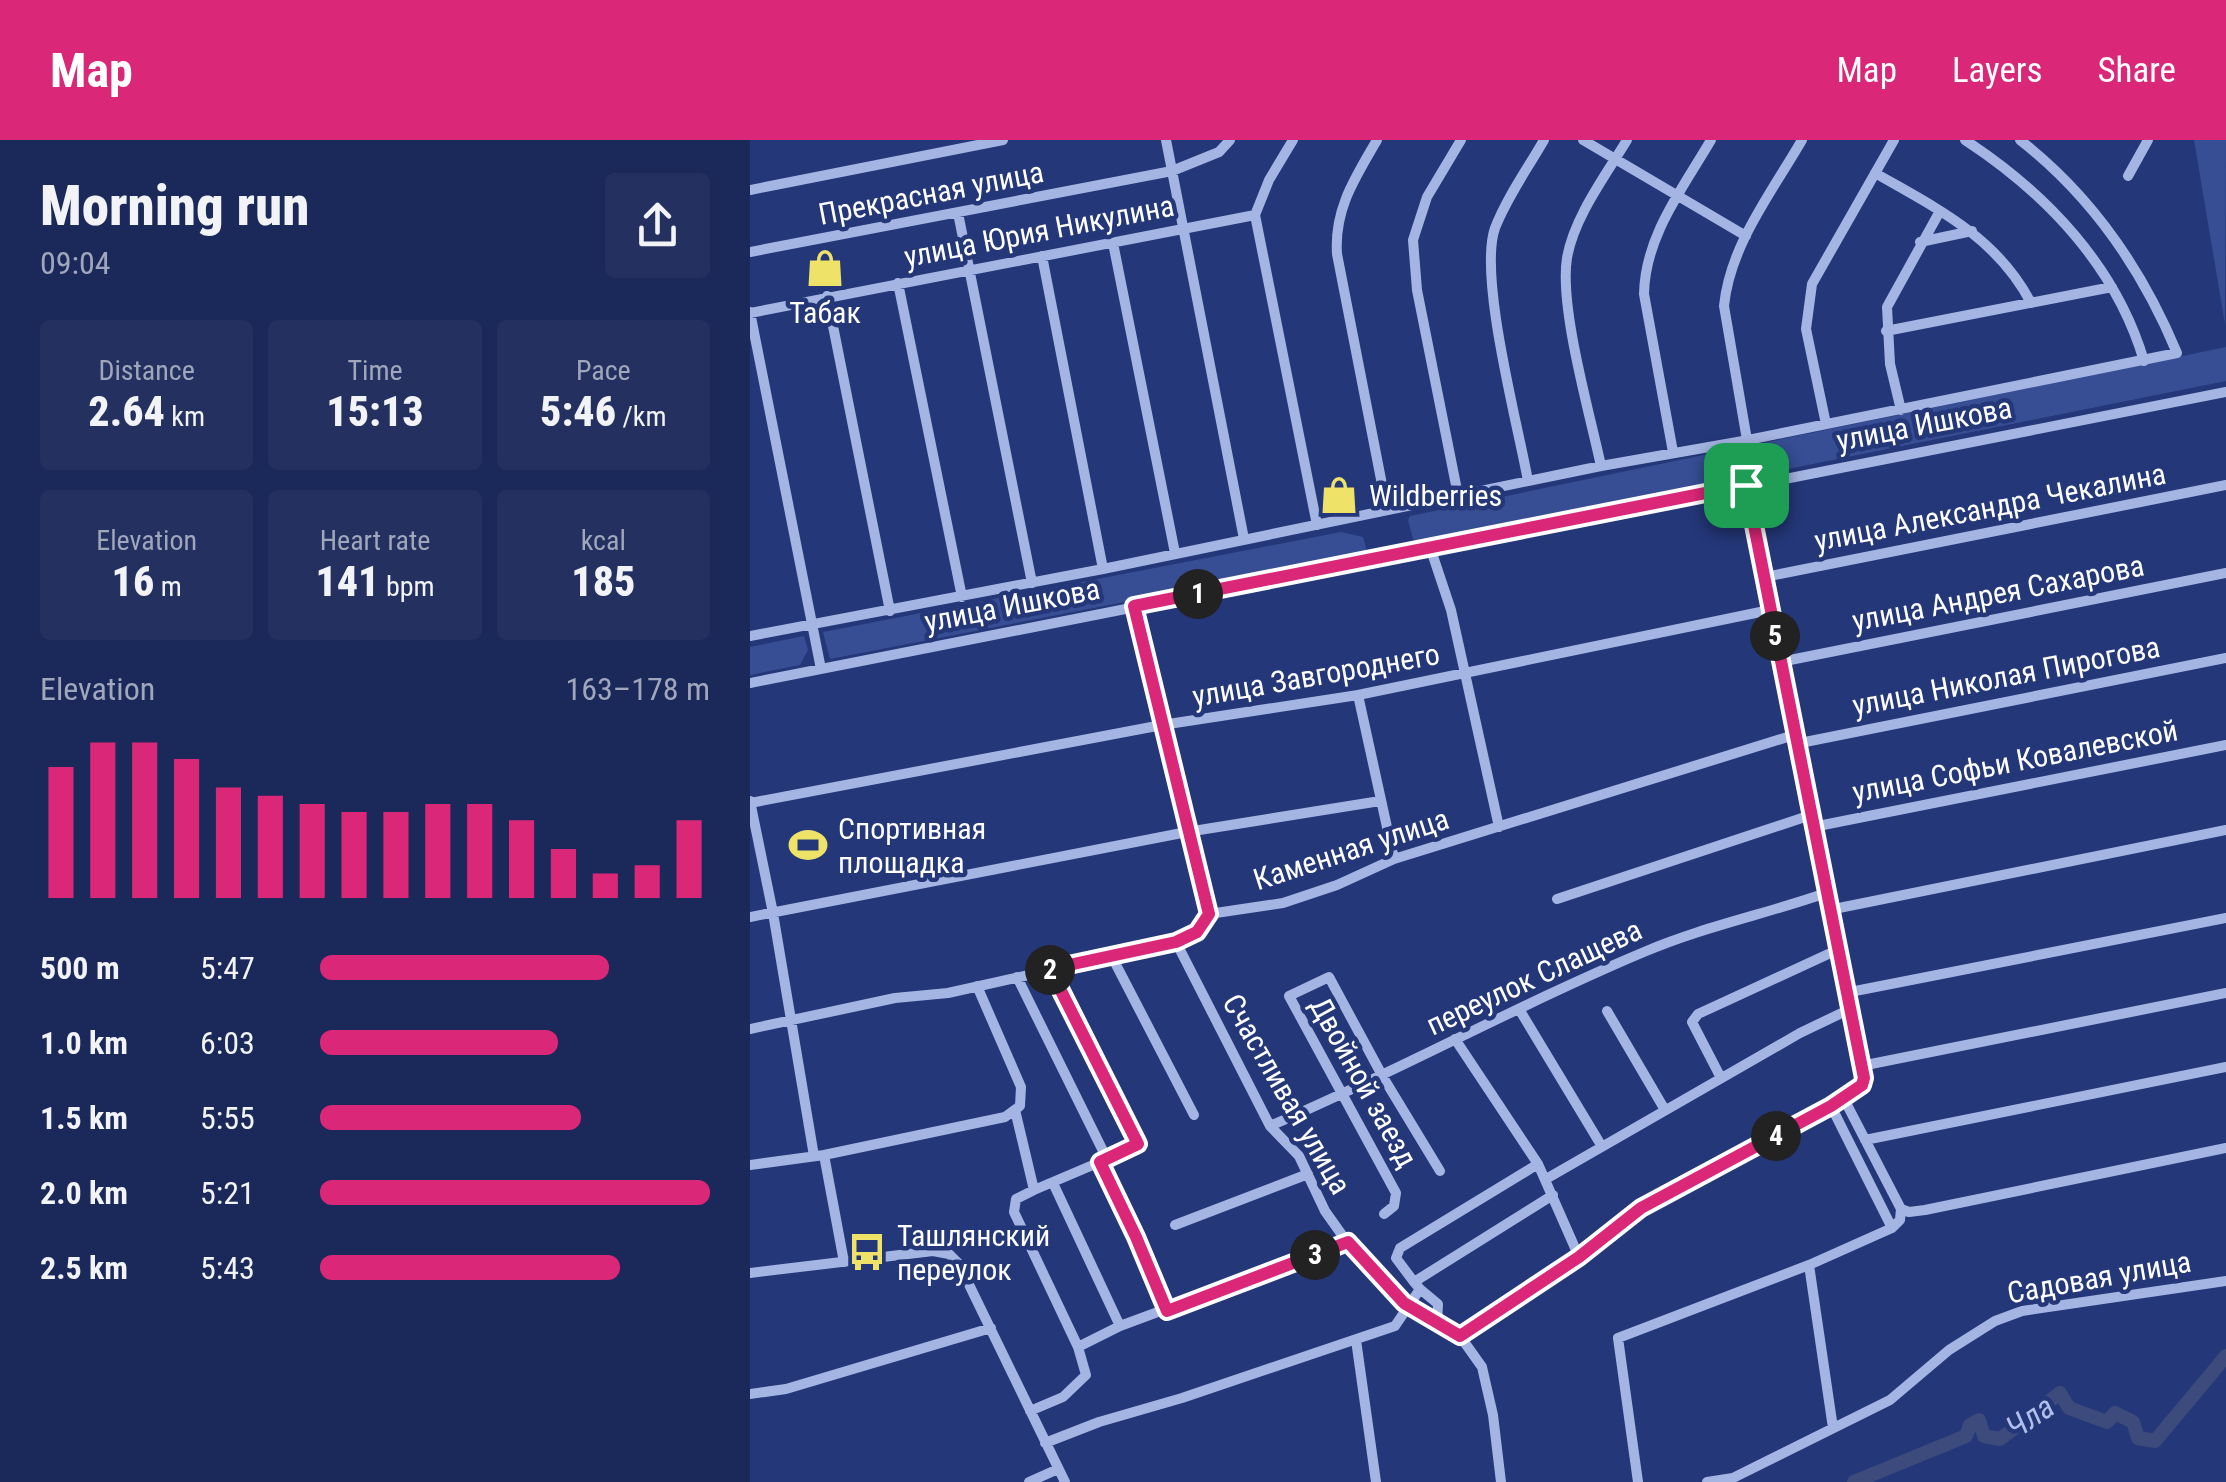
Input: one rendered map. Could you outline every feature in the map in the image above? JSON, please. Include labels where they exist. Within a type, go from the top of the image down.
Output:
[{"type":"street","points":[[750,190],[1003,140]]},
{"type":"street","points":[[1166,140],[1244,540]]},
{"type":"street","name":"Прекрасная улица","points":[[750,252],[1172,171],[1197,164],[1219,152],[1230,140]]},
{"type":"street","points":[[1292,140],[1256,215],[1317,525]]},
{"type":"street","points":[[1376,140],[1341,206],[1336,232],[1387,510]]},
{"type":"street","points":[[1458,495],[1417,290],[1413,240],[1427,197],[1461,140]]},
{"type":"street","points":[[1528,481],[1495,305],[1490,257],[1494,231],[1503,211],[1544,140]]},
{"type":"street","points":[[1583,140],[1746,236]]},
{"type":"street","points":[[1601,466],[1566,276],[1574,237],[1627,140]]},
{"type":"street","points":[[1674,452],[1644,294],[1644,273],[1648,255],[1678,196],[1712,140]]},
{"type":"street","points":[[1501,1482],[1493,1415],[1482,1368],[1460,1336],[1579,1257],[1641,1208],[1831,1106],[1862,1085],[1862,1068],[1844,993],[1746,485],[1745,441],[1724,306],[1733,263],[1802,140]]},
{"type":"street","points":[[1826,424],[1806,329],[1807,305],[1820,266],[1894,140]]},
{"type":"street","points":[[1965,140],[2008,169],[2054,212],[2091,256],[2135,329],[2144,361]]},
{"type":"street","name":"улица Ишкова","points":[[750,636],[2177,353],[2135,269],[2104,222],[2079,192],[2020,140]]},
{"type":"street","points":[[2128,176],[2148,140]]},
{"type":"street","points":[[1875,172],[1972,231],[2008,266],[2030,303]]},
{"type":"street","points":[[1901,410],[1886,331],[1887,307],[1940,211]]},
{"type":"street","points":[[958,213],[1032,583]]},
{"type":"street","name":"улица Юрия Никулина","points":[[750,312],[1256,215]]},
{"type":"street","points":[[1920,242],[1972,231]]},
{"type":"street","points":[[1113,243],[1175,553]]},
{"type":"street","points":[[1042,256],[1103,569]]},
{"type":"street","points":[[898,283],[962,597]]},
{"type":"street","points":[[1886,331],[2112,287]]},
{"type":"street","points":[[827,296],[890,610]]},
{"type":"street","points":[[750,312],[821,669]]},
{"type":"street","name":"улица Ишкова","points":[[750,683],[2226,392]]},
{"type":"street","name":"улица Александра Чекалина","points":[[1764,577],[2226,485]]},
{"type":"street","points":[[1430,547],[1447,594],[1499,828]]},
{"type":"street","name":"улица Андрея Сахарова","points":[[1780,662],[2226,572]]},
{"type":"street","points":[[750,1029],[895,998],[948,993],[1176,942],[1197,932],[1209,914],[1134,606]]},
{"type":"street","name":"улица Завгороднего","points":[[750,803],[1162,726],[1358,695],[1770,610]]},
{"type":"street","name":"улица Николая Пирогова","points":[[1794,740],[2226,658]]},
{"type":"street","points":[[1358,695],[1394,860]]},
{"type":"street","name":"Каменная улица","points":[[1209,914],[1283,903],[1338,885],[1394,860],[1794,740]]},
{"type":"street","name":"улица Софьи Ковалевской","points":[[1812,821],[2226,745]]},
{"type":"street","points":[[750,917],[1187,832],[1380,800]]},
{"type":"street","points":[[750,803],[774,913],[789,1022],[844,1262]]},
{"type":"street","name":"переулок Слащева","points":[[1558,899],[1812,821]]},
{"type":"street","points":[[1829,910],[2226,830]]},
{"type":"street","name":"переулок Слащева","points":[[1270,1126],[1383,1077],[1648,950],[1826,893]]},
{"type":"street","points":[[1844,993],[2226,918]]},
{"type":"street","name":"Счастливая улица","points":[[1176,942],[1270,1126],[1299,1156],[1325,1211],[1348,1242],[1410,1308],[1460,1336]]},
{"type":"street","points":[[1721,1078],[1692,1022],[1698,1014],[1836,950]]},
{"type":"street","points":[[1111,955],[1194,1115]]},
{"type":"street","points":[[1030,1411],[1063,1397],[1086,1375],[1078,1347],[1014,1212],[1016,1200],[1138,1144],[1050,969]]},
{"type":"street","points":[[1017,976],[1167,1311]]},
{"type":"street","name":"Двойной заезд","points":[[1384,1214],[1394,1206],[1396,1193],[1289,996],[1330,977],[1383,1077],[1440,1171]]},
{"type":"street","points":[[750,1165],[819,1155],[1010,1113],[1020,1106],[1021,1088],[977,986]]},
{"type":"street","points":[[1862,1068],[2226,993]]},
{"type":"street","points":[[1519,1009],[1601,1145]]},
{"type":"street","points":[[1546,1179],[1800,1033],[1848,1010]]},
{"type":"street","points":[[1606,1011],[1665,1110]]},
{"type":"street","points":[[1455,1040],[1538,1164],[1579,1257]]},
{"type":"street","points":[[1865,1140],[2226,1067]]},
{"type":"street","points":[[1638,1482],[1618,1338],[1809,1265],[1892,1228],[1900,1220],[1901,1209],[1844,1098]]},
{"type":"street","points":[[1831,1106],[1892,1228]]},
{"type":"street","points":[[1010,1113],[1034,1190]]},
{"type":"street","points":[[1901,1209],[1925,1210],[2226,1148]]},
{"type":"street","points":[[1437,1323],[1438,1304],[1417,1286],[1396,1258],[1400,1248],[1538,1164]]},
{"type":"street","points":[[1175,1225],[1308,1174]]},
{"type":"street","points":[[1052,1183],[1120,1326]]},
{"type":"street","points":[[1045,1443],[1395,1326],[1410,1308],[1417,1286],[1554,1195]]},
{"type":"street","points":[[1078,1347],[1120,1326],[1348,1242]]},
{"type":"street","points":[[750,1273],[933,1251],[949,1254],[959,1264],[1065,1482]]},
{"type":"street","points":[[1809,1265],[1834,1428]]},
{"type":"street","name":"Садовая улица","points":[[1706,1482],[1733,1478],[1890,1400],[1949,1350],[1995,1322],[2022,1311],[2226,1280]]},
{"type":"street","points":[[750,1394],[786,1389],[991,1328]]},
{"type":"street","points":[[1356,1340],[1376,1482]]},
{"type":"street","points":[[1029,1482],[1058,1469]]},
{"type":"shaded area","points":[[2194,140],[2226,140],[2225,324]]},
{"type":"shaded area","points":[[2226,347],[2226,381],[1758,475],[1753,445]]},
{"type":"shaded area","points":[[1723,451],[1732,480],[1422,542],[1413,539],[1408,520],[1410,516]]},
{"type":"shaded area","points":[[1341,532],[1363,537],[1368,555],[830,659],[823,632]]},
{"type":"shaded area","points":[[804,636],[808,650],[800,665],[750,675],[750,647]]},
{"type":"waterway","name":"Чла","points":[[1854,1482],[1966,1436],[1970,1425],[1979,1420],[1984,1436],[2000,1439],[2060,1393],[2069,1408],[2107,1422],[2115,1413],[2133,1422],[2138,1438],[2155,1441],[2226,1356]]},
{"type":"place","name":"Табак","points":[[825,268]]},
{"type":"place","name":"Wildberries","points":[[1339,495]]},
{"type":"place","name":"Спортивная площадка","points":[[808,845]]},
{"type":"place","name":"Ташлянский переулок","points":[[867,1252]]},
{"type":"route","points":[[1746,485],[1864,1078],[1862,1085],[1831,1106],[1641,1208],[1579,1257],[1460,1336],[1404,1303],[1348,1242],[1167,1311],[1100,1162],[1138,1144],[1050,969],[1176,942],[1197,932],[1209,914],[1134,606],[1746,485]]}]
